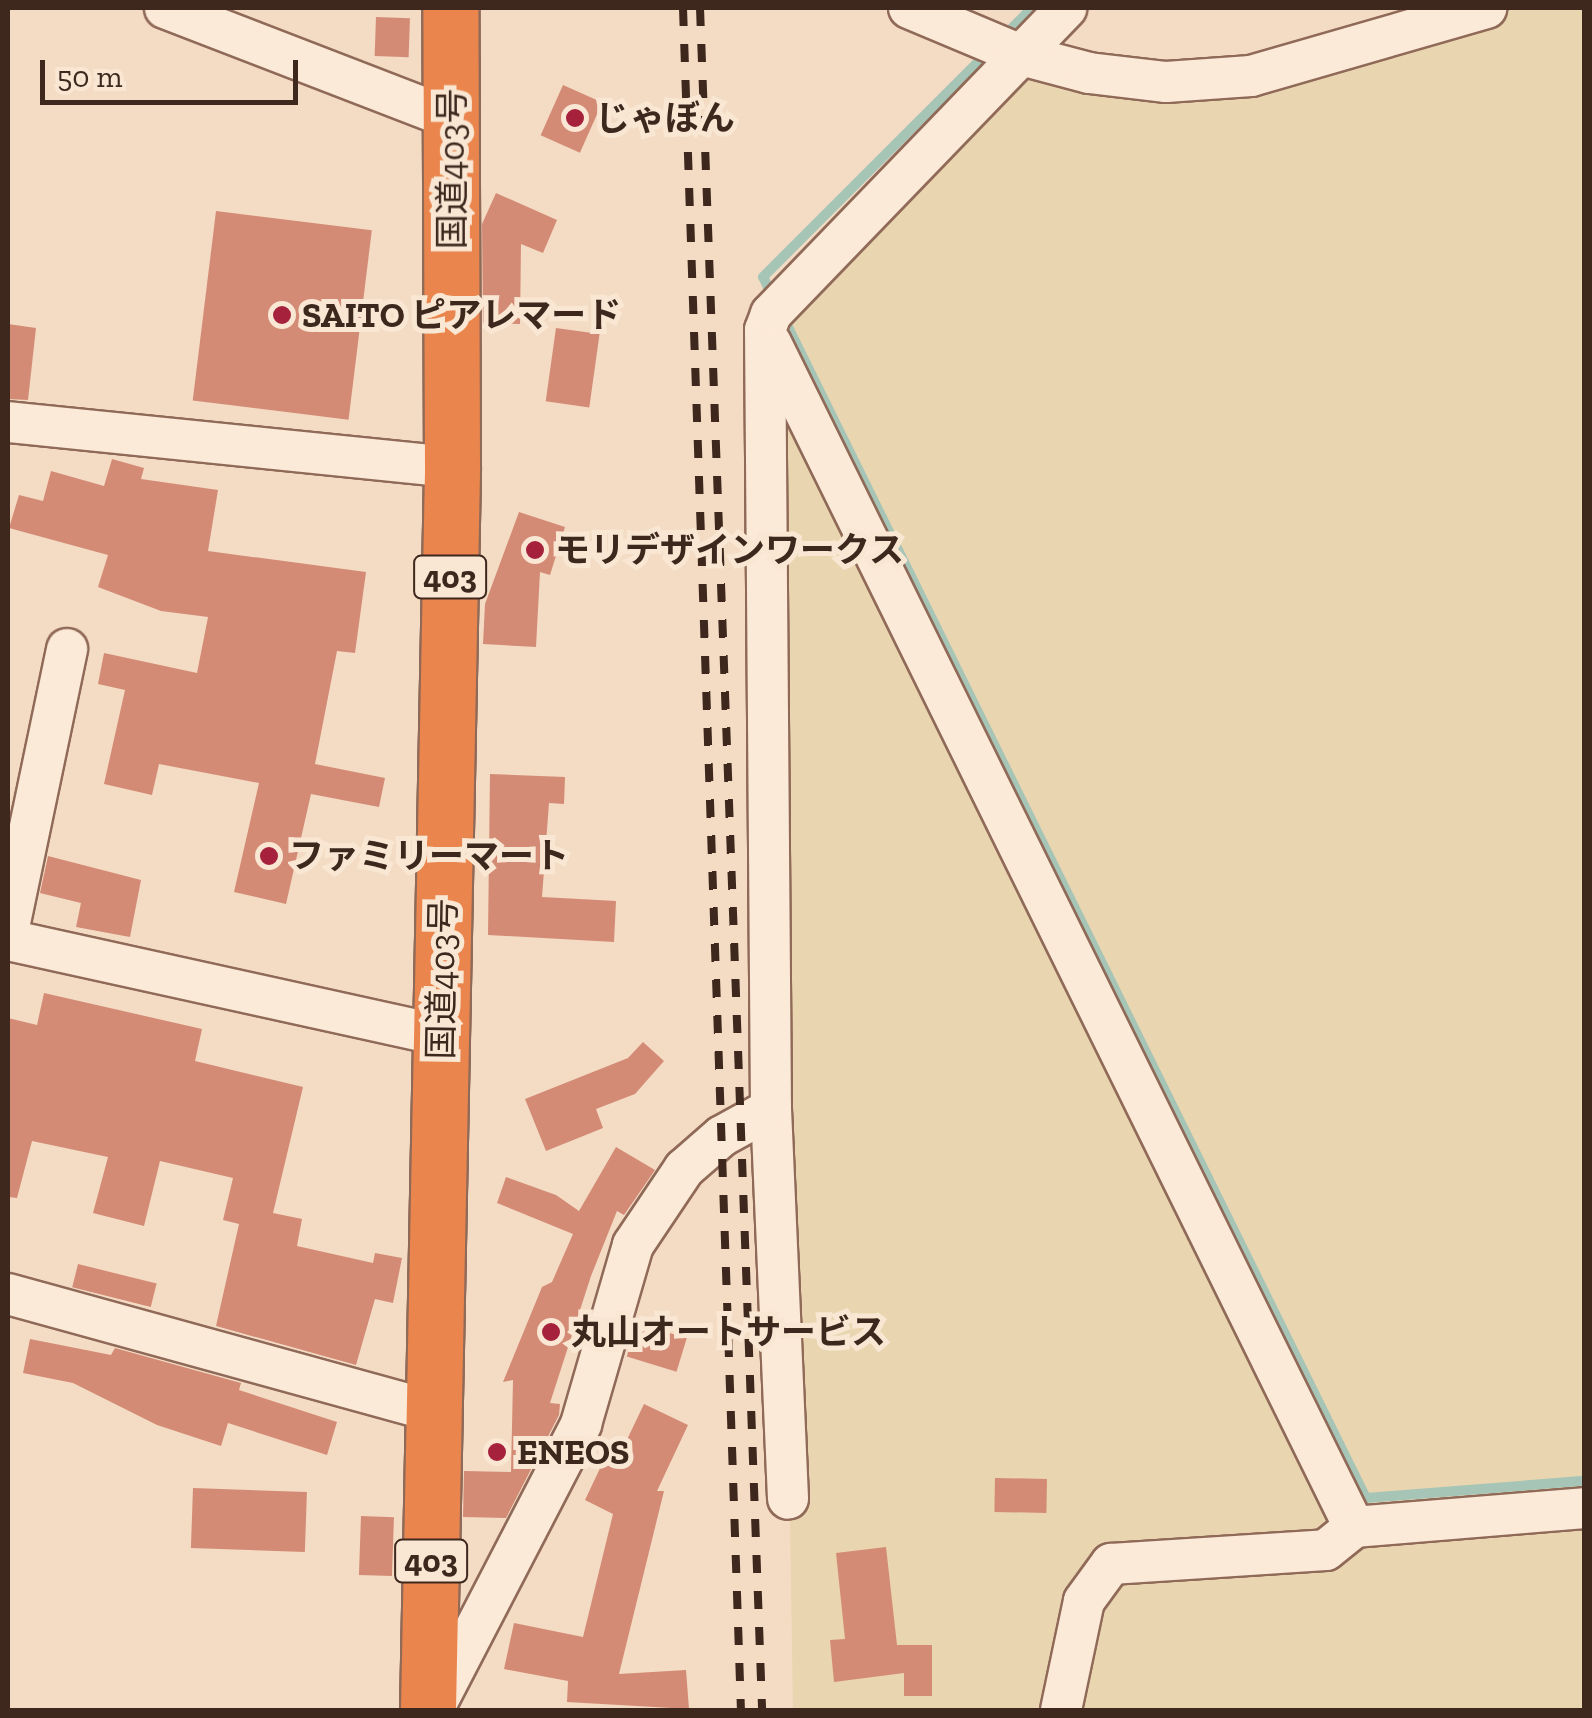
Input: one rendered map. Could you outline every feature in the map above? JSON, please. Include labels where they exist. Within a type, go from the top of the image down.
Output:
[{"type":"highway","name":"国道403号","points":[[430,1710],[452,467],[450,8]]},
{"type":"street","points":[[165,8],[452,118]]},
{"type":"street","points":[[909,8],[1020,54],[1089,73],[1166,82],[1251,76],[1486,8]]},
{"type":"street","points":[[788,1500],[771,1110],[765,330],[771,314],[1066,8]]},
{"type":"street","points":[[765,330],[1354,1527]]},
{"type":"street","points":[[8,422],[452,467]]},
{"type":"street","points":[[8,932],[66,649]]},
{"type":"street","points":[[8,940],[440,1035]]},
{"type":"street","points":[[430,1710],[581,1424],[633,1244],[684,1169],[722,1136],[771,1110]]},
{"type":"street","points":[[8,1294],[434,1411]]},
{"type":"street","points":[[1061,1710],[1084,1601],[1112,1564],[1326,1550],[1354,1527],[1584,1508]]},
{"type":"shaded area","points":[[1486,8],[1584,8],[1584,1710],[793,1710],[771,314],[1021,55],[1166,82]]},
{"type":"building","points":[[376,17],[410,18],[409,57],[375,56]]},
{"type":"building","points":[[563,85],[602,102],[580,153],[541,135]]},
{"type":"building","points":[[496,193],[557,220],[543,253],[521,244],[520,324],[483,323],[482,224]]},
{"type":"building","name":"SAITO ピアレマード","points":[[216,211],[372,230],[349,420],[193,401]]},
{"type":"building","points":[[8,324],[36,328],[28,400],[8,399]]},
{"type":"building","points":[[556,328],[600,334],[589,407],[546,401]]},
{"type":"building","points":[[112,459],[144,468],[141,479],[218,490],[208,551],[366,572],[355,653],[337,651],[315,764],[385,778],[379,807],[311,794],[286,904],[234,892],[259,783],[159,764],[152,795],[104,784],[125,690],[98,684],[104,653],[197,673],[208,617],[161,611],[98,587],[108,555],[9,528],[19,495],[43,501],[51,471],[104,486]]},
{"type":"building","points":[[519,512],[565,527],[550,575],[540,572],[536,647],[483,644],[485,604]]},
{"type":"building","points":[[490,774],[565,777],[564,804],[549,803],[542,897],[616,901],[614,942],[488,935]]},
{"type":"building","points":[[48,856],[141,880],[130,937],[76,927],[81,903],[40,893]]},
{"type":"building","points":[[44,993],[202,1029],[195,1061],[303,1087],[273,1213],[302,1219],[297,1246],[373,1263],[375,1253],[402,1258],[393,1303],[375,1299],[356,1365],[216,1326],[239,1224],[223,1220],[233,1178],[160,1161],[144,1226],[93,1213],[108,1157],[32,1141],[17,1198],[8,1197],[8,1018],[37,1025]]},
{"type":"building","points":[[643,1042],[664,1061],[635,1094],[596,1109],[603,1128],[546,1151],[525,1099],[628,1058]]},
{"type":"building","points":[[616,1147],[655,1170],[624,1215],[617,1211],[591,1276],[550,1403],[560,1404],[559,1415],[506,1518],[463,1517],[464,1471],[511,1472],[513,1380],[503,1382],[542,1287],[552,1282],[573,1234],[497,1203],[506,1177],[556,1195],[579,1211]]},
{"type":"building","points":[[78,1264],[157,1284],[151,1307],[72,1287]]},
{"type":"building","points":[[637,1323],[687,1338],[676,1372],[627,1356]]},
{"type":"building","points":[[30,1339],[111,1355],[115,1348],[241,1383],[239,1390],[337,1422],[327,1455],[228,1423],[221,1446],[157,1425],[73,1383],[23,1373]]},
{"type":"building","points":[[644,1404],[688,1425],[657,1491],[664,1491],[619,1674],[686,1670],[689,1709],[567,1702],[568,1681],[504,1669],[514,1623],[583,1637],[613,1514],[585,1500],[612,1443],[623,1448]]},
{"type":"building","points":[[995,1478],[1047,1479],[1046,1513],[994,1512]]},
{"type":"building","points":[[193,1488],[307,1492],[305,1552],[191,1548]]},
{"type":"building","points":[[361,1516],[394,1517],[392,1576],[359,1575]]},
{"type":"building","points":[[886,1547],[897,1645],[932,1645],[932,1696],[904,1696],[904,1673],[834,1682],[830,1640],[845,1639],[836,1553]]},
{"type":"waterway","points":[[1001,39],[1032,8]]},
{"type":"waterway","points":[[773,298],[763,277],[989,51]]},
{"type":"waterway","points":[[783,317],[1366,1498],[1584,1481]]},
{"type":"railway","points":[[683,8],[741,1710]]},
{"type":"railway","points":[[700,8],[762,1710]]},
{"type":"place","name":"じゃぼん","points":[[575,118]]},
{"type":"place","name":"SAITO ピアレマード","points":[[282,315]]},
{"type":"place","name":"モリデザインワークス","points":[[535,550]]},
{"type":"place","name":"ファミリーマート","points":[[269,856]]},
{"type":"place","name":"丸山オートサービス","points":[[551,1332]]},
{"type":"place","name":"ENEOS","points":[[497,1452]]}]
